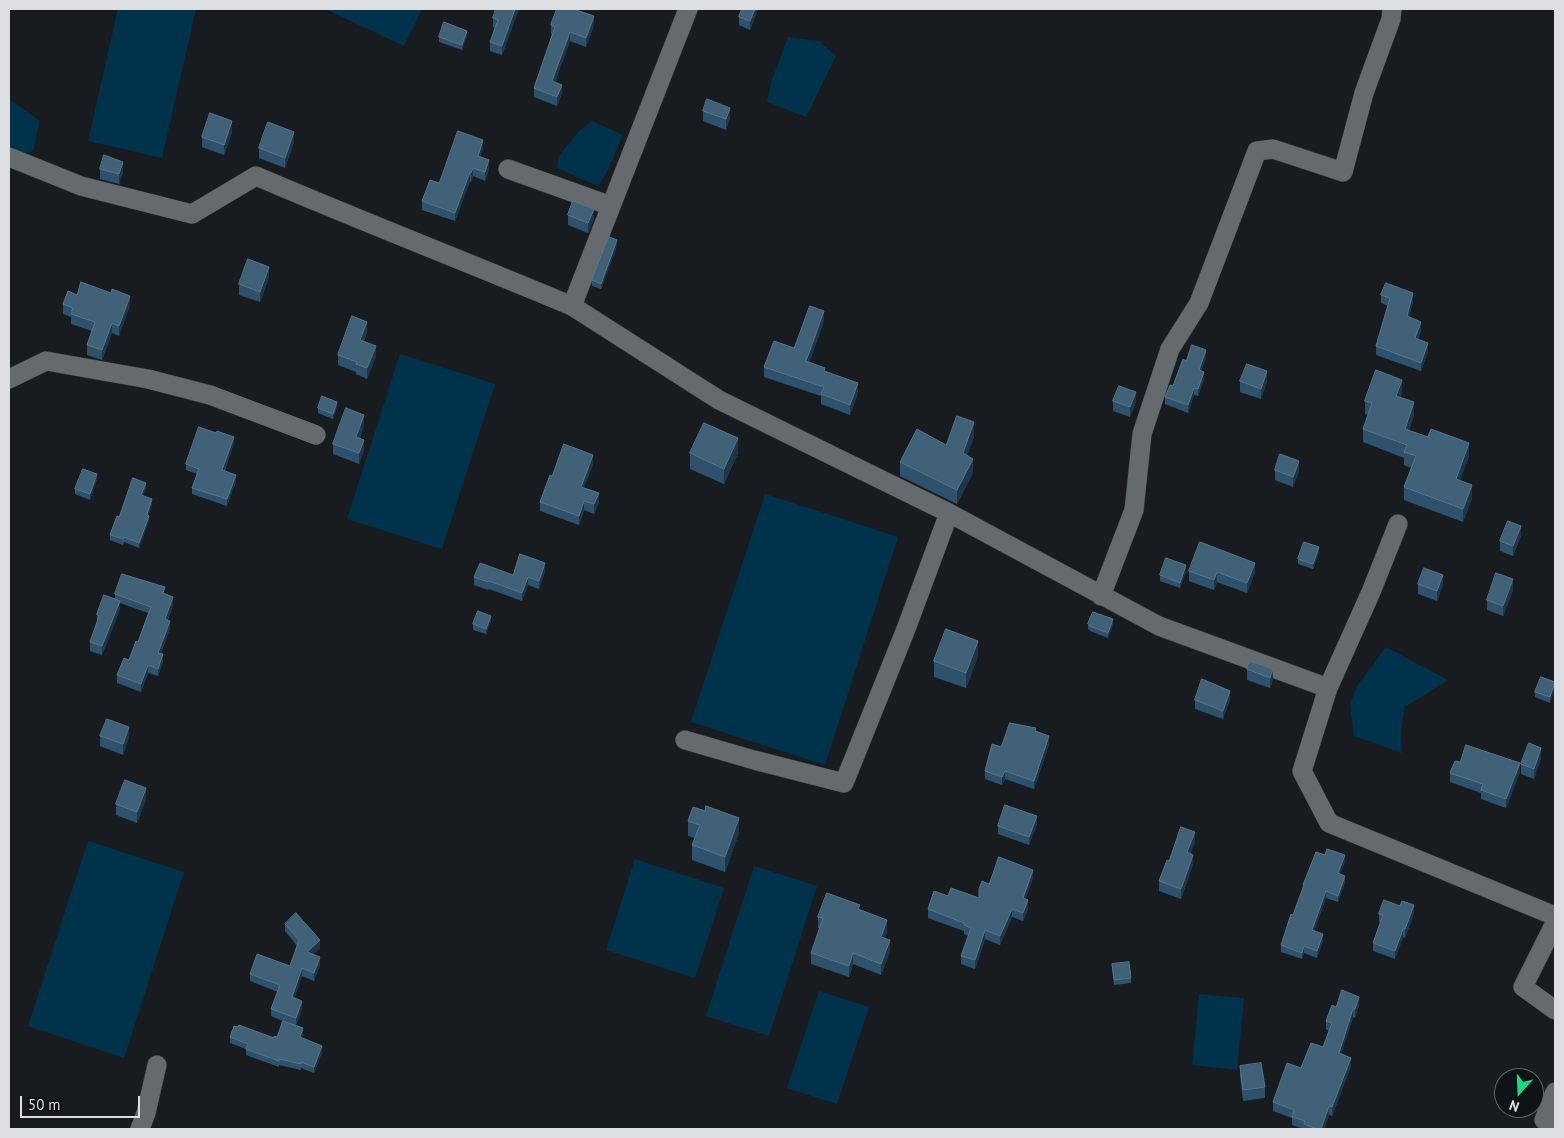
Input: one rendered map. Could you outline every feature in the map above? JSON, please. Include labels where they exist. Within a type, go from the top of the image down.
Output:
[{"type":"street","points":[[572,306],[688,9]]},
{"type":"street","points":[[1101,596],[1134,510],[1142,434],[1170,350],[1199,303],[1257,151],[1273,149],[1344,172],[1364,93],[1390,20],[1392,9]]},
{"type":"street","points":[[9,157],[81,186],[192,214],[256,176],[572,306],[719,400],[949,513],[1159,626],[1328,688]]},
{"type":"street","points":[[508,169],[611,206]]},
{"type":"street","points":[[9,379],[46,361],[148,378],[210,395],[316,435]]},
{"type":"street","points":[[685,740],[844,784],[906,629],[949,513]]},
{"type":"street","points":[[1398,524],[1372,592],[1328,688],[1302,771],[1329,824],[1555,916]]},
{"type":"street","points":[[1555,923],[1523,987],[1555,1010]]},
{"type":"street","points":[[140,1129],[146,1113],[157,1065]]},
{"type":"street","points":[[1555,1092],[1544,1120],[1555,1124]]},
{"type":"water","points":[[118,9],[196,9],[162,158],[88,141]]},
{"type":"water","points":[[325,9],[422,9],[404,46]]},
{"type":"water","points":[[788,37],[819,41],[836,56],[806,117],[767,102],[771,83]]},
{"type":"water","points":[[9,99],[40,121],[33,151],[17,155],[9,151]]},
{"type":"water","points":[[592,121],[623,135],[606,174],[598,186],[557,168],[559,156],[579,131]]},
{"type":"water","points":[[400,354],[495,384],[442,549],[347,519]]},
{"type":"water","points":[[765,494],[898,537],[825,765],[691,722]]},
{"type":"water","points":[[1386,647],[1448,680],[1405,707],[1401,730],[1402,753],[1354,736],[1350,704],[1357,686]]},
{"type":"water","points":[[88,841],[184,872],[124,1058],[28,1026]]},
{"type":"water","points":[[635,859],[724,888],[695,978],[606,950]]},
{"type":"water","points":[[754,866],[817,886],[769,1036],[706,1016]]},
{"type":"water","points":[[819,991],[869,1007],[837,1104],[787,1088]]},
{"type":"water","points":[[1199,994],[1244,998],[1237,1070],[1192,1065]]},
{"type":"building","points":[[496,9],[515,9],[502,46],[490,42],[498,20],[493,18]]},
{"type":"building","points":[[557,9],[573,9],[594,16],[586,38],[570,32],[552,81],[562,85],[557,97],[534,88],[555,27],[551,25]]},
{"type":"building","points":[[742,9],[755,9],[750,21],[739,17]]},
{"type":"building","points":[[444,22],[467,31],[462,45],[439,37]]},
{"type":"building","points":[[707,99],[730,108],[726,119],[703,111]]},
{"type":"building","points":[[210,113],[232,121],[224,145],[202,137]]},
{"type":"building","points":[[268,122],[294,132],[285,158],[259,148]]},
{"type":"building","points":[[458,131],[483,140],[478,156],[489,160],[485,172],[473,168],[470,172],[455,213],[422,201],[430,180],[439,183]]},
{"type":"building","points":[[104,155],[123,162],[119,174],[100,169]]},
{"type":"building","points":[[573,201],[594,209],[588,223],[568,215]]},
{"type":"building","points":[[609,237],[617,240],[601,284],[592,280]]},
{"type":"building","points":[[248,259],[269,267],[260,292],[239,284]]},
{"type":"building","points":[[81,282],[111,293],[112,289],[130,296],[119,326],[112,323],[102,350],[87,345],[95,322],[71,314],[73,308],[63,304],[68,291],[77,295]]},
{"type":"building","points":[[1386,283],[1413,293],[1407,316],[1421,322],[1415,338],[1428,343],[1421,363],[1376,346],[1390,298],[1381,295]]},
{"type":"building","points":[[810,306],[824,311],[806,361],[825,368],[824,371],[858,383],[850,405],[821,394],[824,387],[764,367],[774,341],[794,348]]},
{"type":"building","points":[[352,316],[367,322],[360,340],[376,346],[367,368],[338,355]]},
{"type":"building","points":[[1192,345],[1206,350],[1199,370],[1204,372],[1198,389],[1194,388],[1188,405],[1165,397],[1170,385],[1173,386],[1183,359],[1186,361]]},
{"type":"building","points":[[1247,364],[1267,371],[1261,389],[1240,381]]},
{"type":"building","points":[[1376,370],[1402,380],[1396,396],[1414,402],[1405,429],[1428,437],[1431,429],[1469,443],[1456,479],[1472,485],[1463,509],[1404,487],[1416,456],[1404,452],[1407,445],[1363,429],[1372,403],[1365,401]]},
{"type":"building","points":[[1119,386],[1136,392],[1130,407],[1113,401]]},
{"type":"building","points":[[322,396],[337,402],[333,414],[318,408]]},
{"type":"building","points":[[346,408],[364,415],[356,437],[364,440],[359,453],[333,444]]},
{"type":"building","points":[[957,416],[974,422],[963,453],[973,459],[957,490],[900,462],[917,429],[946,445]]},
{"type":"building","points":[[704,423],[738,438],[724,469],[690,453]]},
{"type":"building","points":[[199,427],[234,437],[222,470],[236,475],[227,499],[192,488],[199,469],[186,464]]},
{"type":"building","points":[[564,444],[593,455],[581,487],[599,493],[594,504],[584,501],[579,516],[540,502]]},
{"type":"building","points":[[1280,454],[1299,461],[1293,477],[1275,470]]},
{"type":"building","points":[[83,469],[97,474],[90,494],[75,489]]},
{"type":"building","points":[[133,478],[146,483],[141,495],[152,499],[147,514],[149,516],[139,543],[124,537],[123,539],[110,535],[117,516],[119,517]]},
{"type":"building","points":[[1508,521],[1521,526],[1513,546],[1500,541]]},
{"type":"building","points":[[1200,542],[1255,563],[1247,583],[1217,572],[1214,580],[1189,571]]},
{"type":"building","points":[[1304,542],[1319,547],[1313,564],[1298,559]]},
{"type":"building","points":[[520,554],[545,563],[539,581],[528,577],[522,593],[474,577],[480,563],[513,575]]},
{"type":"building","points":[[1166,558],[1186,565],[1180,583],[1160,575]]},
{"type":"building","points":[[1424,568],[1443,575],[1437,591],[1418,584]]},
{"type":"building","points":[[1496,573],[1513,579],[1503,606],[1487,600]]},
{"type":"building","points":[[122,574],[165,587],[163,593],[173,597],[165,619],[170,621],[158,653],[163,654],[158,669],[148,665],[141,684],[117,675],[124,658],[129,660],[136,641],[138,642],[151,607],[115,594]]},
{"type":"building","points":[[104,595],[120,601],[102,646],[90,642]]},
{"type":"building","points":[[478,611],[491,616],[486,629],[473,624]]},
{"type":"building","points":[[1093,612],[1113,619],[1108,633],[1088,624]]},
{"type":"building","points":[[946,629],[978,641],[966,673],[934,661]]},
{"type":"building","points":[[1250,661],[1273,669],[1270,678],[1247,669]]},
{"type":"building","points":[[1541,677],[1555,682],[1550,697],[1535,692]]},
{"type":"building","points":[[1202,679],[1230,691],[1223,711],[1195,700]]},
{"type":"building","points":[[107,719],[129,727],[123,744],[100,736]]},
{"type":"building","points":[[1010,723],[1036,728],[1035,731],[1049,736],[1034,781],[1005,771],[1002,777],[985,771],[992,744],[1001,747]]},
{"type":"building","points":[[1529,743],[1541,748],[1534,769],[1521,764]]},
{"type":"building","points":[[1466,745],[1520,763],[1506,799],[1481,790],[1483,784],[1450,773],[1455,761],[1460,762]]},
{"type":"building","points":[[125,780],[146,788],[137,812],[116,804]]},
{"type":"building","points":[[1005,805],[1037,816],[1029,837],[998,826]]},
{"type":"building","points":[[706,806],[739,818],[725,857],[692,845],[700,825],[688,821],[693,807],[705,811]]},
{"type":"building","points":[[1181,827],[1195,832],[1187,852],[1193,855],[1181,889],[1159,881],[1167,860],[1169,861]]},
{"type":"building","points":[[1327,849],[1345,855],[1338,873],[1345,876],[1338,896],[1326,891],[1312,930],[1323,934],[1317,951],[1304,946],[1302,953],[1281,945],[1291,914],[1293,915],[1316,852],[1325,855]]},
{"type":"building","points":[[999,857],[1033,870],[1023,898],[1028,900],[1023,913],[1012,909],[1000,936],[985,930],[975,960],[961,956],[971,928],[964,925],[964,923],[928,909],[934,891],[948,896],[951,888],[979,898],[979,889],[982,881],[989,884]]},
{"type":"building","points":[[827,893],[860,905],[858,909],[887,920],[881,937],[890,940],[881,964],[853,953],[849,966],[811,953],[823,918],[818,917]]},
{"type":"building","points":[[1384,900],[1400,906],[1402,901],[1414,905],[1395,951],[1373,943],[1383,915],[1379,914]]},
{"type":"building","points":[[296,913],[320,940],[307,952],[320,957],[314,973],[302,968],[292,997],[302,1001],[296,1018],[271,1009],[280,985],[250,974],[257,954],[290,966],[299,940],[285,924]]},
{"type":"building","points":[[1129,962],[1131,978],[1114,980],[1112,964]]},
{"type":"building","points":[[1342,990],[1359,997],[1355,1009],[1353,1009],[1339,1053],[1351,1058],[1332,1107],[1329,1106],[1321,1129],[1317,1129],[1304,1124],[1305,1121],[1292,1117],[1294,1110],[1273,1102],[1287,1063],[1301,1068],[1311,1043],[1323,1047],[1332,1023],[1326,1021],[1332,1005],[1336,1007]]},
{"type":"building","points":[[283,1021],[303,1028],[300,1037],[322,1046],[314,1067],[301,1062],[301,1064],[279,1059],[279,1061],[246,1049],[248,1044],[230,1037],[234,1026],[238,1027],[239,1025],[274,1038],[274,1036],[277,1037]]},
{"type":"building","points":[[1261,1063],[1265,1087],[1243,1090],[1240,1066]]}]
